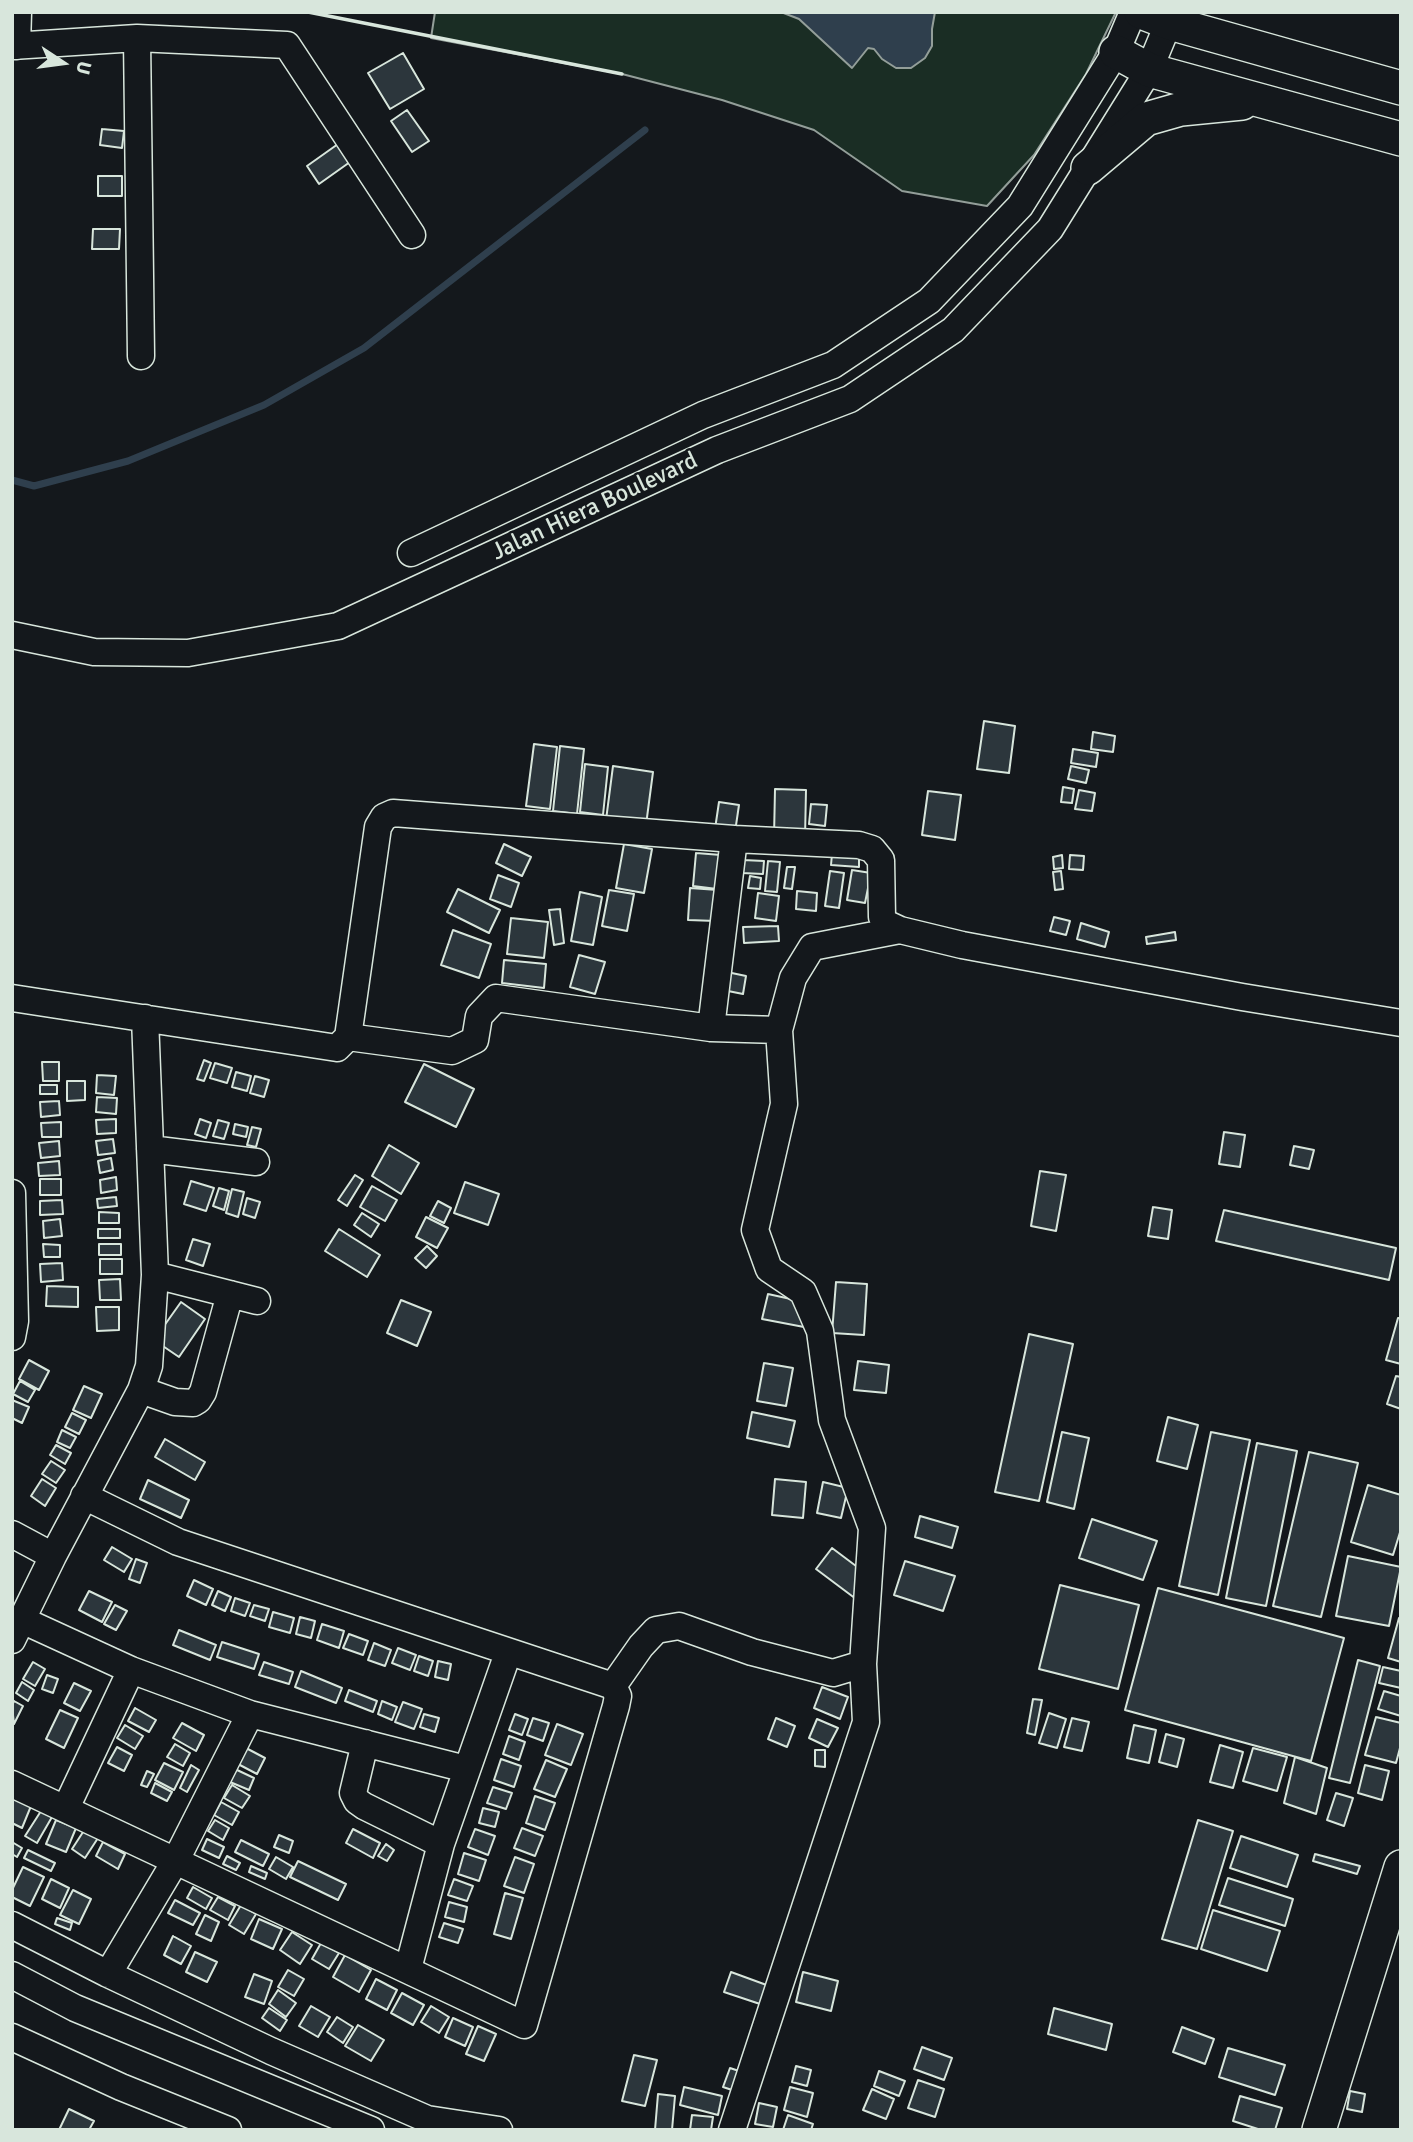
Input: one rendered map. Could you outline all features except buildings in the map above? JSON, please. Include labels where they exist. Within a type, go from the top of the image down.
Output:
[{"type":"main road","points":[[1224,12],[1279,54]]},
{"type":"main road","points":[[1161,16],[1279,54],[1401,88]]},
{"type":"main road","points":[[1116,52],[1149,70],[1401,139]]},
{"type":"main road","points":[[1342,72],[1401,75]]},
{"type":"main road","points":[[1088,168],[1146,119],[1181,109],[1262,101]]},
{"type":"main road","points":[[1329,119],[1401,161]]},
{"type":"main road","points":[[1319,2130],[1401,1867]]},
{"type":"street","points":[[18,12],[15,46],[137,38],[287,45],[412,235]]},
{"type":"street","name":"Jalan Hiera Boulevard","points":[[411,553],[703,415],[834,365],[929,301],[1020,206],[1116,52],[1133,12]]},
{"type":"street","name":"Jalan Hiera Boulevard","points":[[12,635],[94,652],[188,653],[338,626],[717,450],[850,399],[953,330],[1050,229],[1149,70],[1161,16]]},
{"type":"street","points":[[137,38],[141,356]]},
{"type":"street","points":[[703,415],[717,450]]},
{"type":"street","points":[[12,998],[337,1048],[348,1038],[378,827],[384,817],[393,813],[734,839],[859,845],[872,849],[881,860],[882,917],[885,923],[900,930],[962,945],[1242,997],[1401,1023]]},
{"type":"street","points":[[711,1028],[734,839]]},
{"type":"street","points":[[732,2130],[866,1722],[863,1664],[872,1528],[832,1420],[820,1331],[803,1292],[769,1269],[755,1230],[784,1104],[779,1030],[793,978],[812,947],[900,930]]},
{"type":"street","points":[[348,1038],[453,1051],[475,1040],[479,1016],[496,998],[711,1028],[779,1030]]},
{"type":"street","points":[[145,1018],[155,1275],[149,1366],[141,1390],[17,1630],[250,1714],[466,1769]]},
{"type":"street","points":[[150,1149],[256,1162]]},
{"type":"street","points":[[12,1193],[15,1321],[12,1337]]},
{"type":"street","points":[[155,1275],[257,1301]]},
{"type":"street","points":[[141,1390],[175,1402],[193,1403],[198,1400],[203,1392],[230,1294]]},
{"type":"street","points":[[12,1784],[524,2025],[616,1706],[618,1696],[613,1686],[178,1542],[84,1496]]},
{"type":"street","points":[[12,1534],[53,1556]]},
{"type":"street","points":[[613,1686],[641,1646],[656,1630],[679,1626],[752,1652],[832,1673],[863,1664]]},
{"type":"street","points":[[408,1969],[441,1844],[508,1653]]},
{"type":"street","points":[[66,1808],[131,1670]]},
{"type":"street","points":[[108,1974],[177,1860],[250,1714]]},
{"type":"street","points":[[365,1743],[353,1793],[357,1801],[441,1844]]},
{"type":"street","points":[[12,1924],[108,1974],[271,2051],[408,2122],[499,2130]]},
{"type":"street","points":[[12,1975],[75,2008],[371,2130]]},
{"type":"street","points":[[12,2037],[121,2087],[228,2130]]},
{"type":"green space","points":[[435,12],[1116,12],[1086,74],[1034,155],[987,206],[902,191],[814,130],[722,100],[622,74],[431,38]]},
{"type":"water","points":[[781,12],[935,12],[932,46],[925,58],[911,68],[896,68],[882,59],[874,49],[868,48],[852,68],[799,19]]},
{"type":"waterway","points":[[12,480],[34,486],[128,461],[264,405],[364,348],[645,130]]},
{"type":"wall","points":[[308,12],[622,74]]}]
